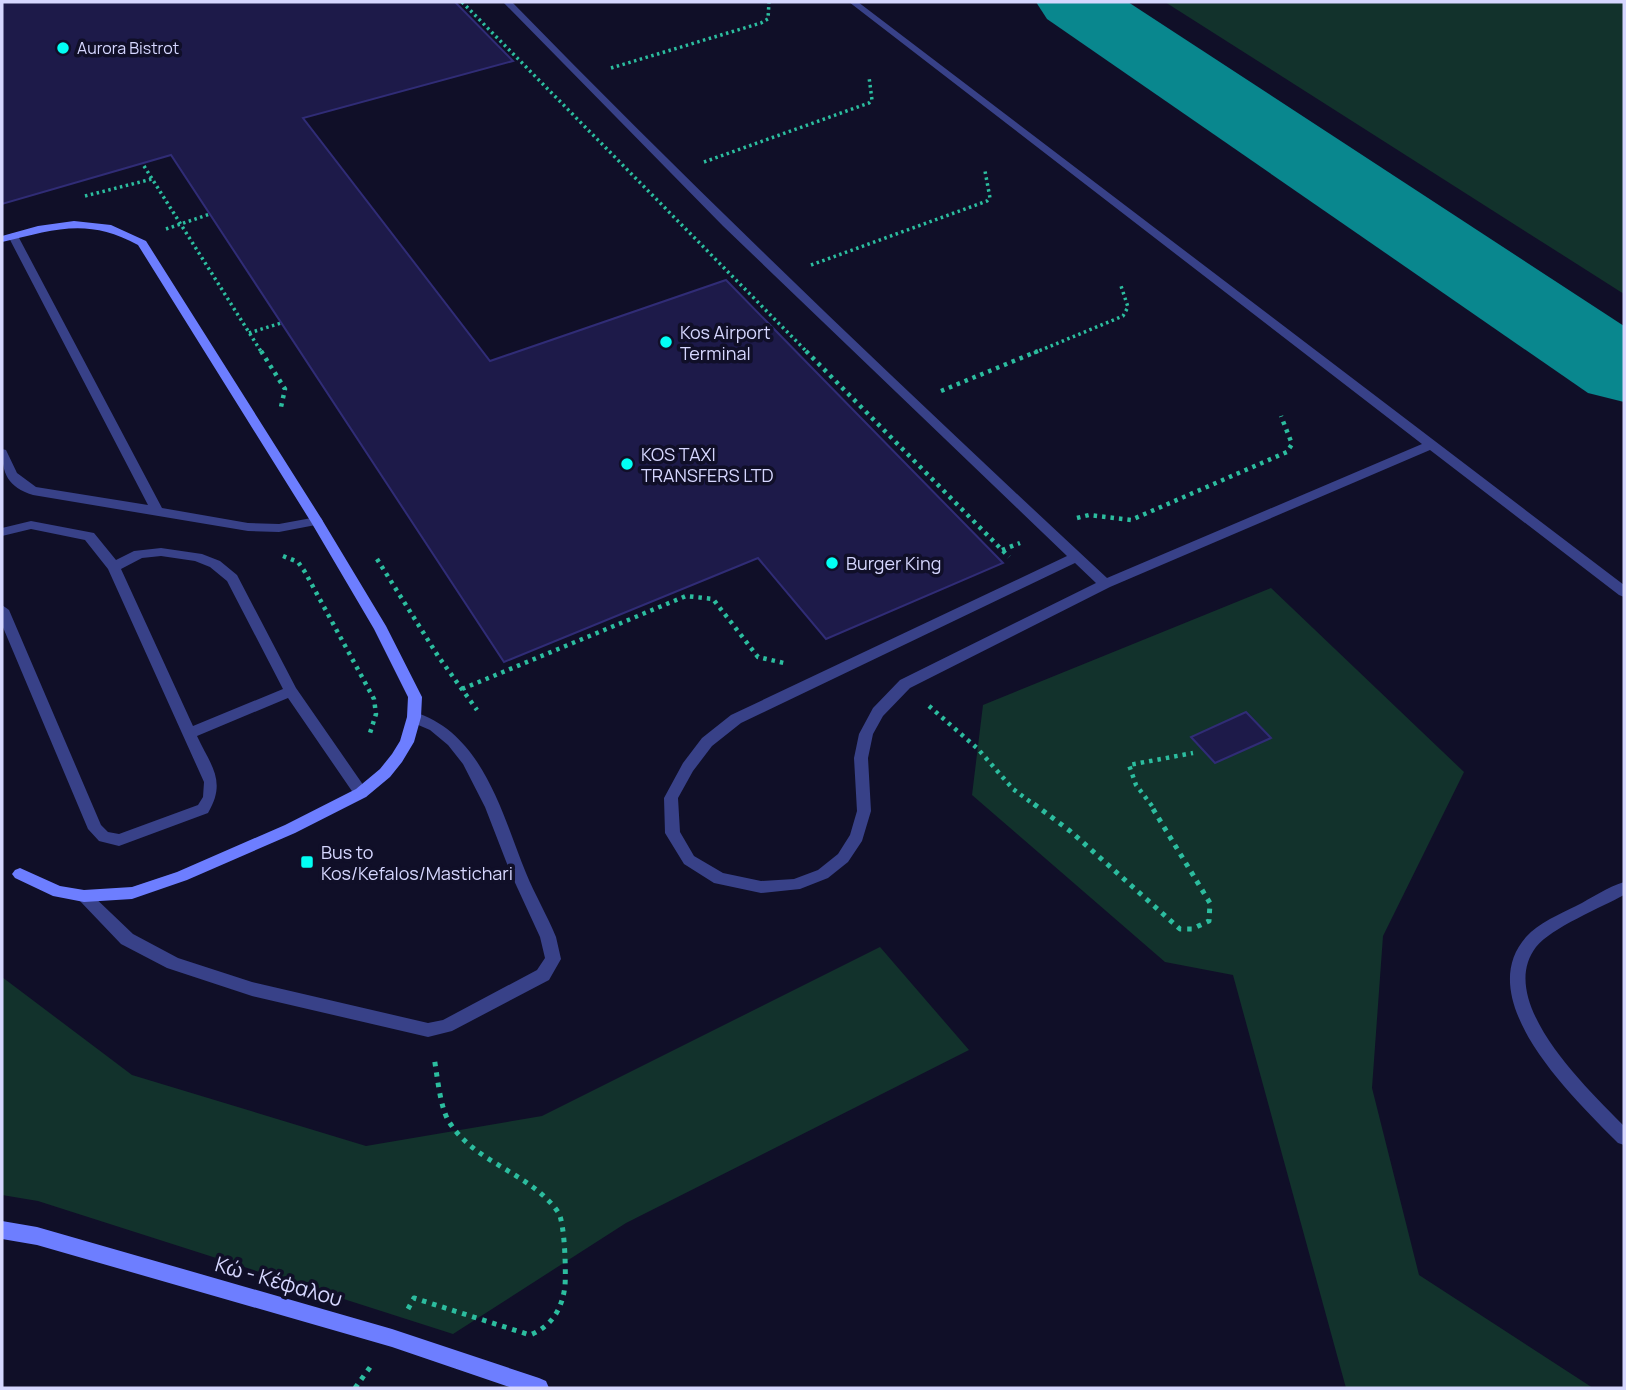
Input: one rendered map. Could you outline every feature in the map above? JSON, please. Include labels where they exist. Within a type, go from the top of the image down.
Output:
[{"type":"street","points":[[7,238],[57,225],[80,223],[125,231],[142,243],[382,629],[415,697],[414,717],[407,742],[385,773],[361,793],[279,834],[182,876],[132,893],[84,896],[58,892],[20,874]]},
{"type":"street","name":"Κώ - Κέφαλου","points":[[2,1230],[37,1236],[392,1338],[539,1388]]},
{"type":"lane","points":[[507,2],[781,275],[1105,584]]},
{"type":"lane","points":[[853,2],[1624,592]]},
{"type":"lane","points":[[7,238],[157,511]]},
{"type":"lane","points":[[1076,557],[736,719],[707,742],[688,767],[671,798],[673,833],[689,860],[719,879],[761,887],[795,885],[823,874],[843,858],[857,837],[864,811],[861,758],[866,734],[878,712],[905,684],[1105,584],[1433,444]]},
{"type":"lane","points":[[2,453],[11,476],[19,484],[33,491],[248,527],[279,528],[317,522]]},
{"type":"lane","points":[[2,532],[32,526],[76,533],[89,537],[114,566],[211,782],[210,797],[203,808],[119,840],[104,837],[95,829],[2,610]]},
{"type":"lane","points":[[114,566],[139,554],[161,552],[197,557],[215,564],[232,578],[291,691],[361,793]]},
{"type":"lane","points":[[189,733],[291,691]]},
{"type":"lane","points":[[84,896],[127,939],[173,963],[262,992],[428,1030],[446,1026],[543,975],[553,959],[551,941],[519,875],[494,808],[476,771],[453,744],[428,721],[414,717]]},
{"type":"lane","points":[[1624,888],[1534,939],[1519,958],[1516,974],[1528,1018],[1561,1073],[1624,1137]]},
{"type":"path","points":[[462,2],[1030,579]]},
{"type":"path","points":[[547,88],[761,23],[768,19],[769,2]]},
{"type":"path","points":[[641,184],[869,103],[872,100],[869,77]]},
{"type":"path","points":[[144,166],[285,389],[281,404],[283,413]]},
{"type":"path","points":[[745,289],[987,201],[989,194],[985,171]]},
{"type":"path","points":[[872,418],[1123,316],[1128,307],[1120,283]]},
{"type":"path","points":[[249,333],[281,323]]},
{"type":"path","points":[[1002,550],[1089,515],[1131,520],[1287,452],[1292,444],[1281,415]]},
{"type":"path","points":[[377,559],[477,710]]},
{"type":"path","points":[[462,689],[686,596],[713,599],[758,657],[791,663]]},
{"type":"path","points":[[905,684],[978,749],[1013,789],[1070,831],[1180,929],[1192,929],[1209,921],[1210,903],[1161,819],[1136,785],[1129,765],[1193,752]]},
{"type":"path","points":[[392,1338],[414,1298],[530,1335],[545,1329],[563,1302],[566,1276],[560,1214],[534,1187],[473,1149],[447,1119],[428,1030]]},
{"type":"green space","points":[[1165,2],[1624,2],[1624,294]]},
{"type":"green space","points":[[1271,588],[1464,772],[1383,936],[1372,1088],[1419,1275],[1593,1388],[1346,1388],[1233,975],[1165,962],[972,795],[983,705]]},
{"type":"green space","points":[[880,947],[969,1050],[626,1223],[453,1334],[38,1201],[2,1195],[2,977],[132,1075],[366,1146],[542,1116]]},
{"type":"building","name":"Kos Airport Terminal","points":[[2,2],[455,2],[513,61],[303,118],[490,361],[726,280],[1003,563],[826,639],[758,558],[504,662],[171,155],[2,204]]},
{"type":"building","points":[[1246,712],[1271,738],[1215,763],[1191,737]]},
{"type":"taxiway","points":[[1075,2],[1624,371]]},
{"type":"place","name":"Aurora Bistrot","points":[[63,48]]},
{"type":"place","name":"Kos Airport Terminal","points":[[666,342]]},
{"type":"place","name":"KOS TAXI TRANSFERS LTD","points":[[627,464]]},
{"type":"place","name":"Burger King","points":[[832,563]]},
{"type":"place","name":"Bus to Kos/Kefalos/Mastichari","points":[[307,862]]}]
